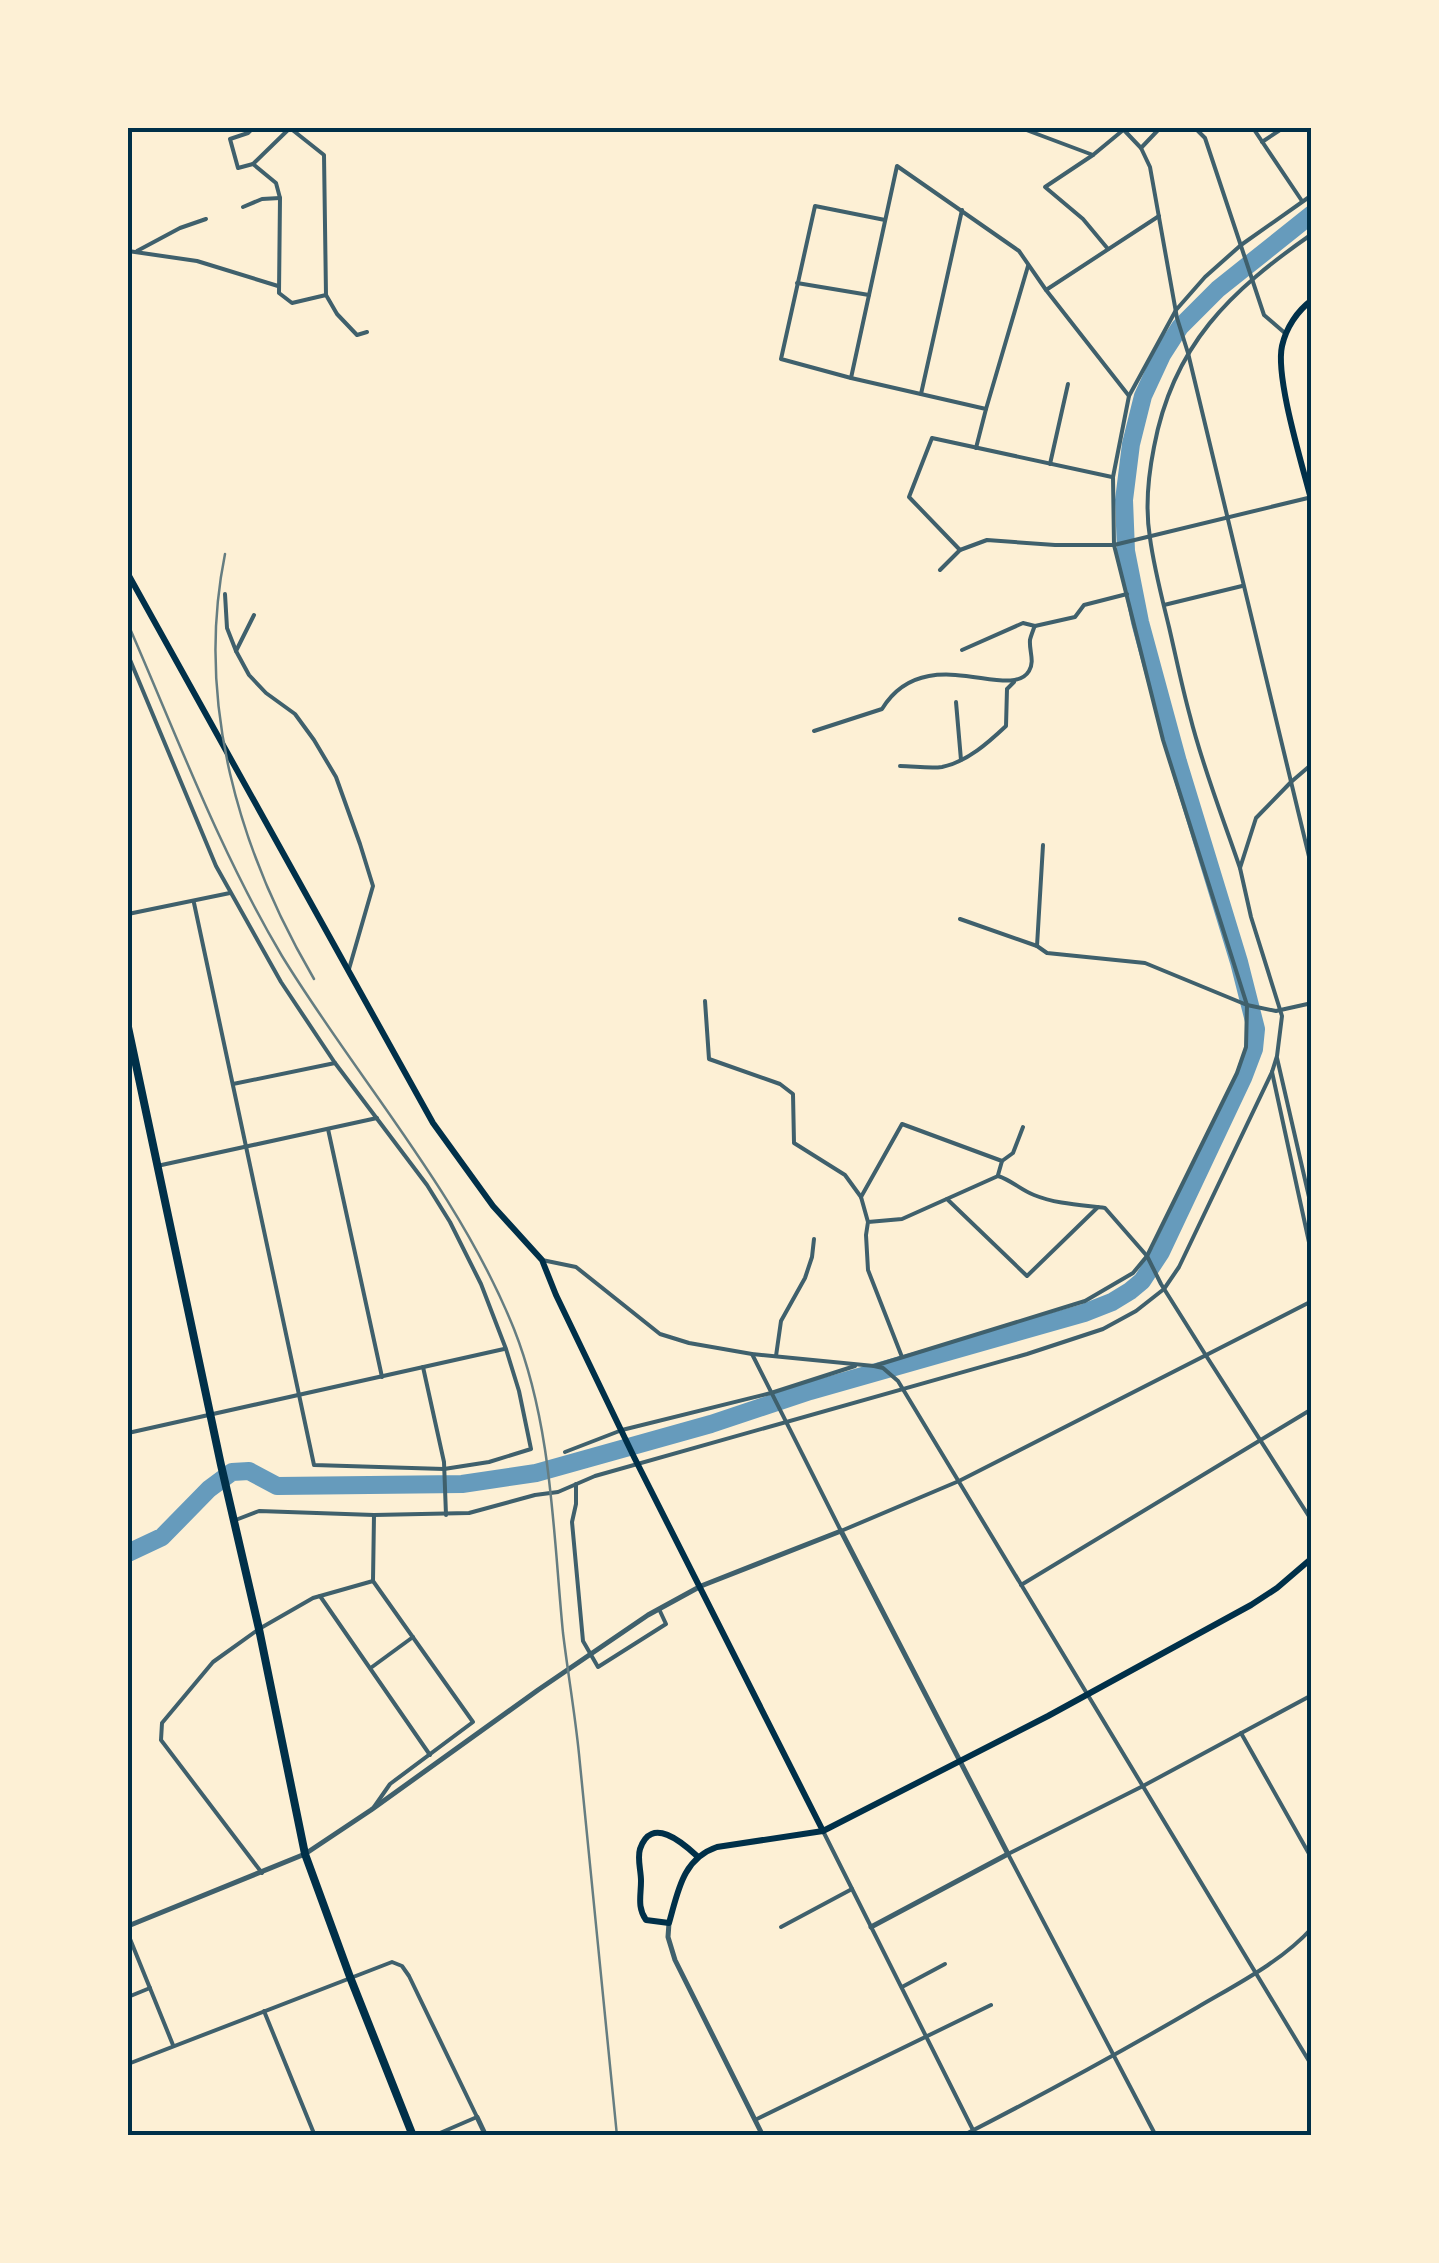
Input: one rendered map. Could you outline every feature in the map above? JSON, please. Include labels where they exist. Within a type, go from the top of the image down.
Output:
[{"type":"highway","points":[[128,1027],[305,1854],[412,2136]]},
{"type":"main road","points":[[1311,499],[1285,388],[1281,348],[1301,308],[1312,300]]},
{"type":"main road","points":[[128,574],[433,1123],[493,1206],[542,1260],[634,1457],[823,1831]]},
{"type":"main road","points":[[698,1856],[668,1834],[648,1836],[639,1853],[642,1914],[646,1920],[669,1923],[683,1876],[698,1856],[716,1846],[823,1831],[1048,1716],[1252,1605],[1312,1558]]},
{"type":"street","points":[[254,128],[230,140],[238,168],[253,164],[290,128],[324,154],[326,296],[357,335],[368,332]]},
{"type":"street","points":[[1022,128],[1093,155]]},
{"type":"street","points":[[1142,148],[1160,128]]},
{"type":"street","points":[[1195,128],[1205,138],[1264,314],[1286,334]]},
{"type":"street","points":[[1252,128],[1302,201]]},
{"type":"street","points":[[1262,142],[1283,128]]},
{"type":"street","points":[[1108,249],[1084,219],[1044,187],[1093,155],[1123,129],[1142,148],[1150,167],[1177,318],[1312,869]]},
{"type":"street","points":[[253,164],[276,183],[280,198],[279,293],[292,303],[326,296]]},
{"type":"street","points":[[851,378],[897,166],[1019,251],[1129,396]]},
{"type":"street","points":[[874,1366],[1084,1301],[1133,1273],[1147,1256],[1237,1072],[1246,1047],[1247,1005],[1163,740],[1126,594],[1117,544],[1113,477],[1129,396],[1176,310],[1241,245],[1312,194]]},
{"type":"street","points":[[243,208],[262,199],[280,198]]},
{"type":"street","points":[[885,220],[815,206],[781,358],[986,408]]},
{"type":"street","points":[[921,394],[962,210]]},
{"type":"street","points":[[1046,290],[1159,216]]},
{"type":"street","points":[[137,251],[180,228],[206,220]]},
{"type":"street","points":[[233,1522],[258,1511],[446,1514],[558,1492],[596,1476],[1103,1329],[1136,1311],[1179,1267],[1272,1072],[1282,1016],[1240,868],[1190,718],[1147,537],[1150,468],[1166,398],[1204,328],[1252,278],[1312,234]]},
{"type":"street","points":[[128,250],[196,261],[278,286]]},
{"type":"street","points":[[976,448],[1028,266]]},
{"type":"street","points":[[797,283],[869,296]]},
{"type":"street","points":[[1050,464],[1068,384]]},
{"type":"street","points":[[960,550],[909,497],[932,438],[1113,477]]},
{"type":"street","points":[[940,570],[960,550],[987,540],[1055,546],[1117,544],[1311,499]]},
{"type":"street","points":[[1164,604],[1244,586]]},
{"type":"street","points":[[225,594],[227,628],[236,651],[266,693],[295,714],[336,778],[373,886],[349,969]]},
{"type":"street","points":[[962,650],[1024,624],[1035,626],[1075,617],[1084,606],[1126,594]]},
{"type":"street","points":[[236,651],[254,615]]},
{"type":"street","points":[[900,766],[942,767],[987,743],[1006,726],[1007,688],[1026,676],[1032,666],[1030,640],[1035,626]]},
{"type":"street","points":[[128,656],[230,893],[280,982],[450,1222],[481,1284],[506,1349],[532,1449],[489,1462],[444,1469],[314,1465],[194,902]]},
{"type":"street","points":[[814,731],[882,709],[890,696],[920,676],[948,674],[1014,682]]},
{"type":"street","points":[[956,702],[960,760]]},
{"type":"street","points":[[1240,868],[1256,818],[1312,764]]},
{"type":"street","points":[[1036,946],[1043,845]]},
{"type":"street","points":[[128,914],[230,893]]},
{"type":"street","points":[[960,919],[1048,953],[1145,964],[1247,1005],[1278,1011],[1312,1003]]},
{"type":"street","points":[[704,1001],[709,1060],[780,1084],[793,1094],[794,1143],[845,1175],[861,1197],[868,1222],[868,1270],[902,1358]]},
{"type":"street","points":[[1277,1056],[1312,1210]]},
{"type":"street","points":[[233,1084],[335,1063]]},
{"type":"street","points":[[1272,1072],[1312,1256]]},
{"type":"street","points":[[156,1167],[377,1118]]},
{"type":"street","points":[[861,1197],[902,1124],[1002,1161]]},
{"type":"street","points":[[998,1176],[1002,1161],[1013,1153],[1023,1127]]},
{"type":"street","points":[[328,1129],[382,1376]]},
{"type":"street","points":[[868,1222],[902,1219],[998,1176],[1049,1200],[1105,1208],[1147,1256],[1312,1521]]},
{"type":"street","points":[[946,1199],[1026,1276],[1098,1208]]},
{"type":"street","points":[[776,1357],[781,1321],[805,1278],[814,1239]]},
{"type":"street","points":[[542,1260],[576,1267],[660,1334],[752,1354],[874,1366],[883,1368],[898,1381],[1312,2066]]},
{"type":"street","points":[[128,1926],[305,1854],[632,1625],[701,1586],[959,1481],[1312,1302]]},
{"type":"street","points":[[128,1433],[506,1349]]},
{"type":"street","points":[[752,1354],[1156,2136]]},
{"type":"street","points":[[564,1452],[772,1394],[859,1365]]},
{"type":"street","points":[[423,1367],[444,1469],[446,1514]]},
{"type":"street","points":[[1021,1585],[1312,1408]]},
{"type":"street","points":[[576,1484],[572,1522],[582,1641],[598,1667],[666,1624],[659,1609]]},
{"type":"street","points":[[371,1810],[390,1784],[473,1722],[373,1581],[374,1515]]},
{"type":"street","points":[[262,1873],[162,1740],[162,1724],[212,1662],[259,1629],[320,1596],[373,1581]]},
{"type":"street","points":[[320,1596],[430,1755]]},
{"type":"street","points":[[371,1668],[413,1637]]},
{"type":"street","points":[[871,1927],[1312,1695]]},
{"type":"street","points":[[1241,1733],[1312,1859]]},
{"type":"street","points":[[823,1831],[975,2133]]},
{"type":"street","points":[[781,1927],[852,1889]]},
{"type":"street","points":[[669,1923],[674,1960],[763,2136]]},
{"type":"street","points":[[962,2136],[975,2133],[1116,2056],[1256,1973],[1300,1942],[1312,1928]]},
{"type":"street","points":[[128,1934],[174,2046]]},
{"type":"street","points":[[128,2064],[392,1962],[402,1966],[486,2136]]},
{"type":"street","points":[[902,1987],[945,1964]]},
{"type":"street","points":[[128,1997],[150,1988]]},
{"type":"street","points":[[755,2120],[991,2006]]},
{"type":"street","points":[[264,2011],[316,2136]]},
{"type":"street","points":[[433,2136],[477,2118]]},
{"type":"waterway","points":[[128,1553],[162,1537],[209,1489],[232,1472],[249,1471],[277,1486],[462,1484],[536,1473],[1084,1313],[1112,1302],[1142,1281],[1161,1252],[1243,1078],[1254,1049],[1256,1029],[1140,622],[1126,551],[1124,500],[1131,444],[1143,396],[1180,327],[1218,289],[1312,214]]},
{"type":"railway","points":[[225,554],[217,610],[216,665],[220,720],[230,774],[264,879],[314,979]]},
{"type":"railway","points":[[128,624],[200,792],[259,916],[465,1230],[514,1329],[527,1365],[549,1479],[617,2136]]}]
